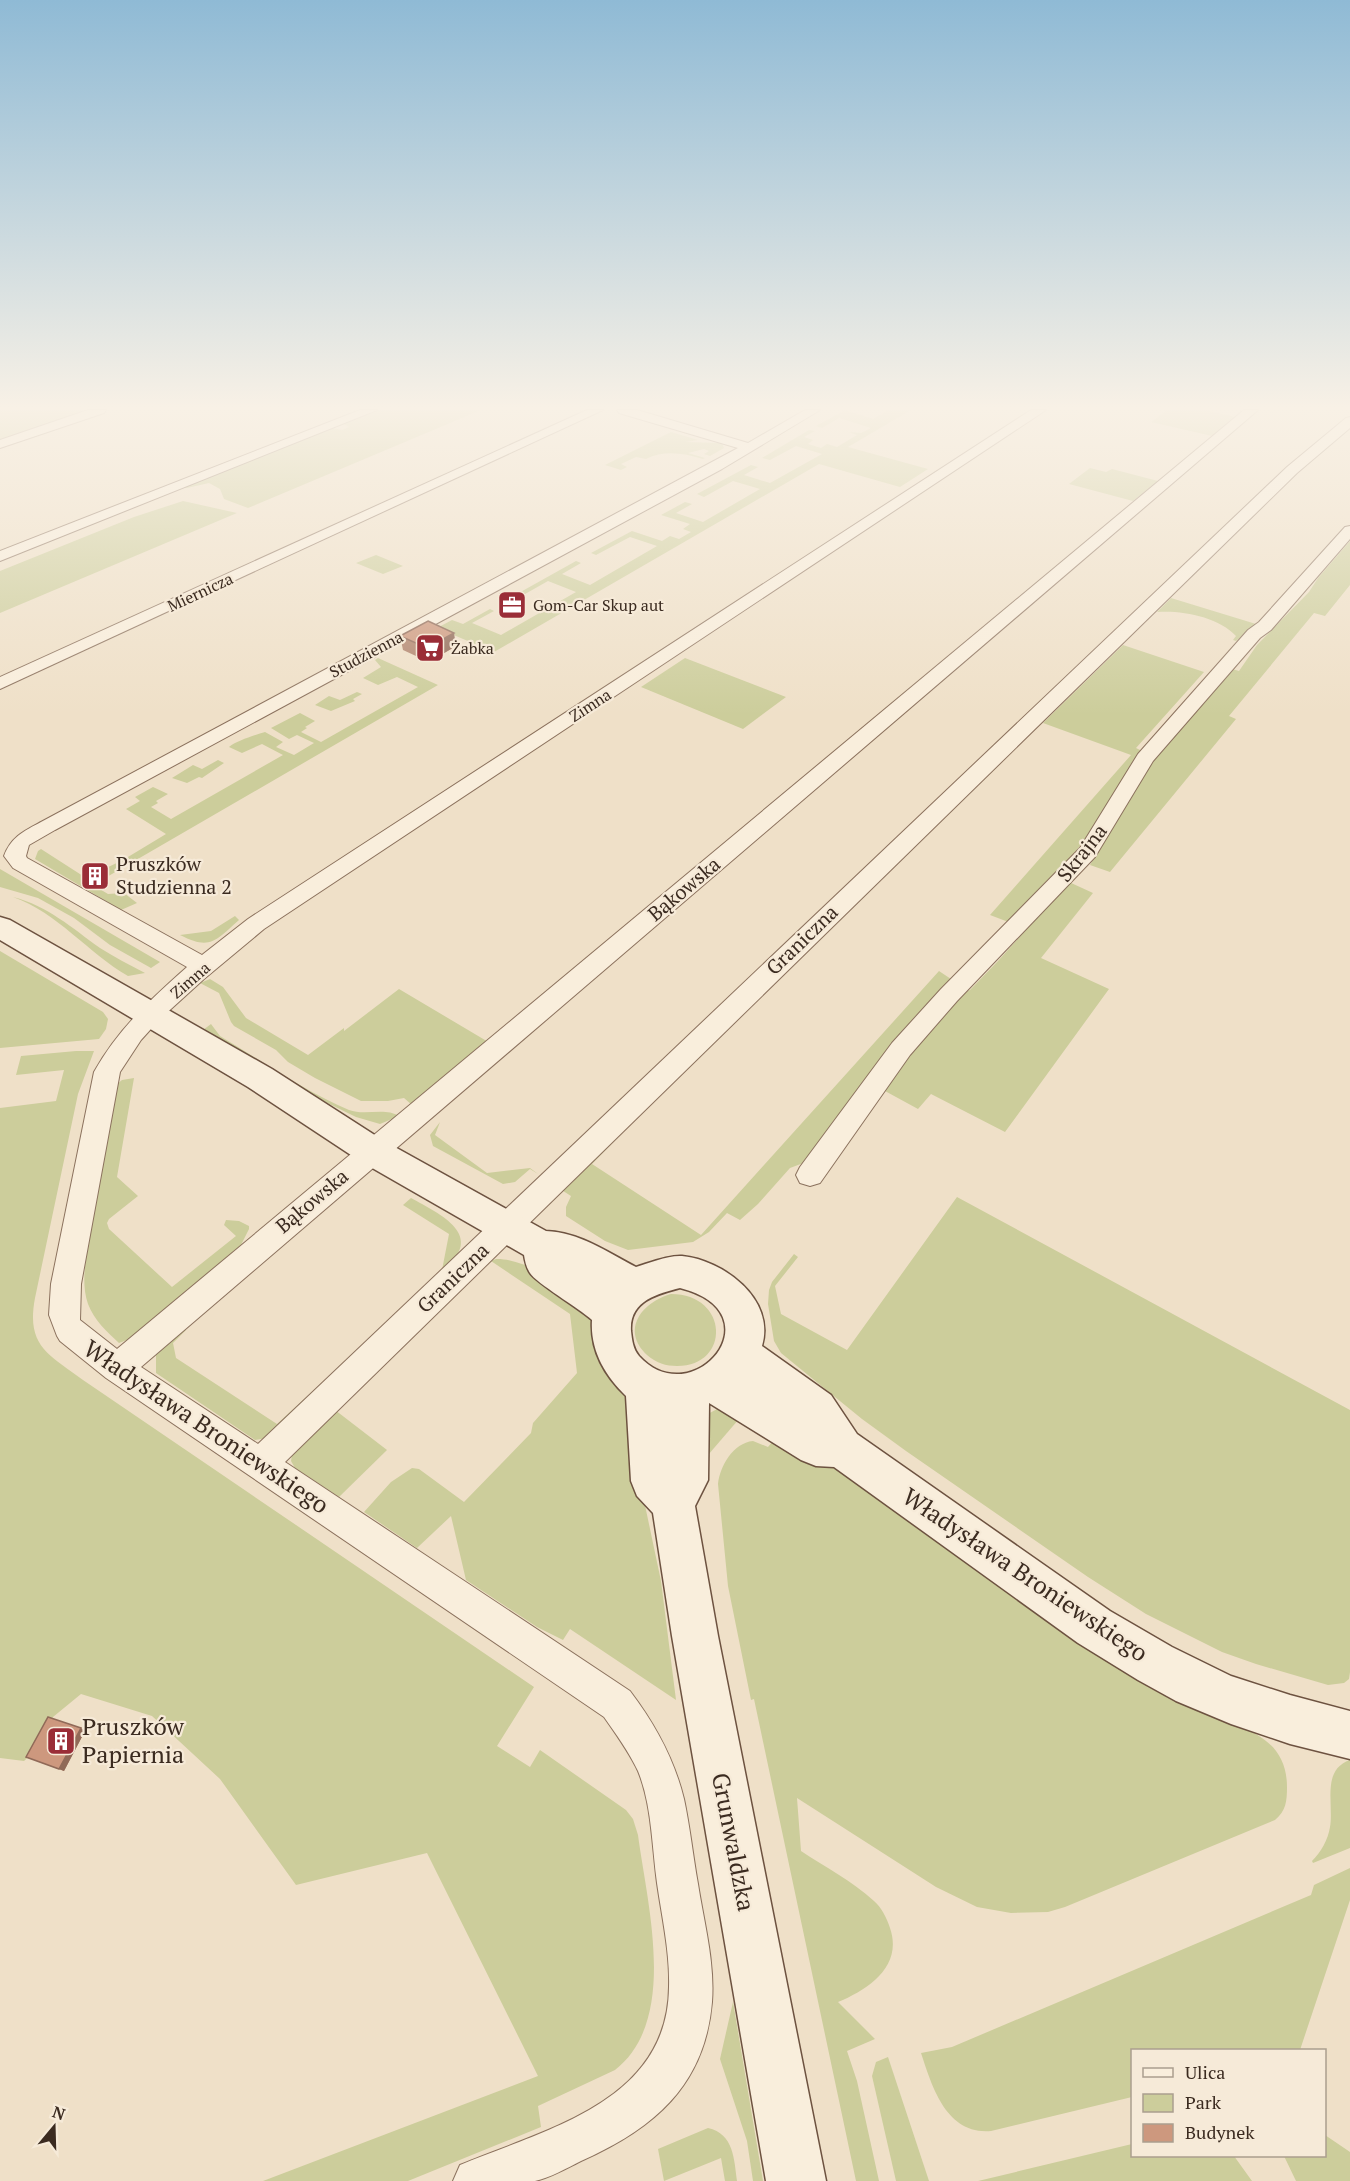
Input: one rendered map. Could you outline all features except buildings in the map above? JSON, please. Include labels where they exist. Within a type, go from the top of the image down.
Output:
[{"type":"street","points":[[0,556],[112,512]]},
{"type":"street","name":"Miernicza","points":[[0,684],[375,512]]},
{"type":"street","name":"Studzienna","points":[[205,967],[20,863],[15,856],[22,841],[629,512]]},
{"type":"street","name":"Zimna","points":[[152,1014],[264,919],[885,512]]},
{"type":"street","name":"Bąkowska","points":[[117,1368],[1131,512]]},
{"type":"street","name":"Graniczna","points":[[259,1465],[1250,512]]},
{"type":"street","name":"Skrajna","points":[[810,1174],[901,1049],[949,995],[1088,852],[1136,770],[1150,752],[1350,530]]},
{"type":"street","points":[[0,927],[260,1078],[372,1151],[542,1246],[544,1264],[591,1295],[624,1300]]},
{"type":"street","name":"Władysława Broniewskiego","points":[[152,1014],[118,1051],[107,1072],[66,1284],[64,1316],[66,1326],[78,1339],[117,1368],[617,1704],[633,1725],[662,1786],[686,1941],[690,2004],[684,2031],[673,2060],[660,2083],[632,2109],[558,2148],[476,2181]]},
{"type":"street","points":[[680,1272],[696,1274],[722,1286],[731,1296],[743,1317],[744,1340],[741,1351],[724,1375],[701,1387],[660,1390],[646,1385],[625,1370],[617,1360],[610,1337],[624,1300],[648,1277],[680,1272]]},
{"type":"street","name":"Władysława Broniewskiego","points":[[741,1351],[753,1363],[817,1409],[842,1448],[1038,1588],[1137,1654],[1229,1700],[1350,1735]]},
{"type":"street","points":[[646,1385],[652,1481],[673,1503],[687,1480],[688,1408],[701,1387]]},
{"type":"street","name":"Władysława Broniewskiego","points":[[701,1387],[737,1395],[795,1435],[816,1446],[842,1448]]},
{"type":"street","name":"Grunwaldzka","points":[[673,1503],[695,1636],[796,2181]]},
{"type":"green space","points":[[150,512],[237,513],[0,613],[0,571]]},
{"type":"green space","points":[[667,512],[678,512],[676,513],[703,522],[721,512],[736,512],[494,652],[437,628],[452,620],[463,624],[490,609],[494,611],[472,623],[501,635],[576,592],[548,581],[511,602],[506,600],[576,561],[581,563],[562,574],[590,585],[657,546],[630,537],[596,555],[591,553],[632,531],[662,541],[670,536],[679,539],[691,532],[683,529],[690,524],[661,515]]},
{"type":"green space","points":[[1350,541],[1350,585],[1325,616],[1314,613],[1229,716],[1236,719],[1110,872],[1090,865],[1147,766],[1229,668],[1239,671],[1257,645],[1309,592]]},
{"type":"green space","points":[[376,555],[403,566],[383,574],[356,563]]},
{"type":"green space","points":[[1171,598],[1256,624],[1236,641],[1233,640],[1236,636],[1229,629],[1200,616],[1178,612],[1157,612]]},
{"type":"green space","points":[[1123,645],[1204,672],[1136,748],[1144,752],[1091,832],[1058,872],[1011,923],[990,915],[1131,755],[1043,723]]},
{"type":"green space","points":[[378,658],[438,685],[93,885],[108,894],[124,893],[137,903],[121,910],[35,859],[41,849],[83,876],[100,867],[104,869],[166,834],[126,809],[140,801],[135,797],[153,787],[168,794],[151,807],[171,819],[283,755],[262,744],[242,753],[229,747],[236,743],[265,732],[283,742],[276,747],[294,755],[314,743],[297,735],[289,739],[271,728],[300,713],[315,721],[301,732],[321,742],[418,687],[397,677],[378,685],[363,678],[381,667],[375,660]]},
{"type":"green space","points":[[685,658],[786,697],[743,729],[641,687]]},
{"type":"green space","points":[[357,692],[362,694],[353,699],[355,701],[331,711],[315,705],[329,696],[340,700]]},
{"type":"green space","points":[[218,760],[224,763],[202,778],[199,777],[187,783],[172,778],[193,765],[202,769]]},
{"type":"green space","points":[[0,869],[160,962],[151,968],[110,945],[74,918],[38,898],[0,887]]},
{"type":"green space","points":[[1069,882],[1093,893],[1041,958],[1109,989],[1005,1132],[931,1094],[918,1109],[885,1091],[891,1075],[960,993],[970,990]]},
{"type":"green space","points":[[13,897],[49,912],[100,948],[145,973],[128,976],[113,967],[59,923]]},
{"type":"green space","points":[[235,916],[239,920],[213,941],[199,942],[180,935],[211,931]]},
{"type":"green space","points":[[0,951],[103,1012],[108,1019],[106,1029],[99,1039],[0,1048]]},
{"type":"green space","points":[[939,971],[954,981],[814,1159],[790,1168],[758,1204],[740,1220],[727,1213],[709,1232],[693,1242],[628,1250],[605,1241],[566,1216],[566,1207],[571,1196],[560,1189],[626,1124],[629,1126],[592,1164],[701,1235]]},
{"type":"green space","points":[[210,979],[223,987],[246,1018],[308,1055],[399,989],[490,1043],[412,1105],[404,1098],[388,1101],[361,1101],[315,1078],[288,1062],[276,1050],[234,1026],[219,993],[200,983]]},
{"type":"green space","points":[[211,1024],[220,1036],[299,1085],[332,1102],[355,1112],[388,1112],[399,1116],[380,1124],[356,1117],[307,1093],[203,1030]]},
{"type":"green space","points":[[94,1051],[78,1094],[35,1298],[34,1327],[42,1347],[59,1363],[83,1380],[534,1687],[497,1746],[530,1767],[540,1750],[626,1810],[633,1819],[638,1835],[652,1926],[654,1960],[653,1992],[647,2022],[635,2048],[615,2070],[538,2106],[541,2127],[408,2181],[263,2181],[538,2076],[427,1853],[296,1885],[220,1779],[152,1716],[81,1694],[53,1717],[36,1750],[24,1761],[0,1758],[0,1108],[56,1101],[64,1070],[16,1075],[21,1056]]},
{"type":"green space","points":[[134,1078],[117,1177],[138,1196],[109,1219],[107,1223],[109,1229],[172,1287],[236,1236],[224,1225],[226,1220],[239,1221],[249,1226],[249,1229],[240,1247],[132,1338],[119,1343],[101,1325],[91,1310],[84,1277],[105,1140],[116,1085],[122,1080]]},
{"type":"green space","points":[[440,1122],[435,1135],[487,1173],[530,1168],[538,1174],[530,1169],[515,1182],[503,1184],[433,1146],[430,1135]]},
{"type":"green space","points":[[957,1197],[1350,1410],[1349,1679],[1344,1683],[1328,1685],[1256,1664],[1222,1652],[1146,1614],[1088,1577],[906,1451],[862,1419],[781,1353],[774,1341],[768,1304],[769,1290],[772,1282],[794,1254],[798,1257],[775,1286],[781,1314],[847,1350]]},
{"type":"green space","points":[[411,1198],[446,1219],[455,1227],[460,1236],[461,1247],[455,1258],[442,1270],[449,1234],[403,1205]]},
{"type":"green space","points":[[496,1259],[532,1268],[557,1282],[587,1306],[626,1391],[642,1491],[661,1581],[676,1700],[570,1629],[563,1640],[537,1627],[466,1580],[451,1516],[417,1548],[364,1512],[391,1482],[412,1468],[419,1469],[464,1502],[531,1433],[533,1423],[577,1373],[570,1314],[491,1261]]},
{"type":"green space","points":[[671,1294],[690,1297],[704,1305],[713,1317],[716,1330],[714,1343],[707,1355],[695,1363],[677,1366],[658,1362],[639,1346],[635,1336],[638,1318],[644,1310],[651,1303]]},
{"type":"green space","points":[[180,1325],[186,1330],[173,1343],[176,1358],[277,1424],[353,1354],[356,1356],[267,1438],[255,1440],[156,1373],[156,1353]]},
{"type":"green space","points":[[719,1408],[745,1412],[696,1469],[706,1415]]},
{"type":"green space","points":[[335,1410],[387,1450],[339,1497],[295,1468],[291,1461],[292,1455]]},
{"type":"green space","points":[[778,1435],[826,1461],[1199,1710],[1258,1735],[1279,1755],[1285,1769],[1286,1801],[1282,1813],[1275,1820],[1048,1912],[1011,1913],[977,1907],[936,1887],[797,1798],[801,1851],[848,1881],[874,1901],[887,1920],[893,1942],[892,1954],[881,1974],[872,1983],[838,2002],[875,2039],[847,2051],[857,2081],[879,2181],[856,2181],[728,1586],[719,1477],[725,1463],[739,1446],[753,1441],[768,1447]]},
{"type":"green space","points":[[1350,1760],[1350,1848],[1313,1863],[1312,1861],[1324,1846],[1329,1832],[1331,1789],[1335,1771]]},
{"type":"green space","points":[[1350,1868],[1350,1900],[1300,2049],[1131,2049],[1131,2097],[991,2131],[976,2130],[963,2125],[943,2106],[930,2080],[921,2053],[952,2047],[1311,1895],[1314,1885]]},
{"type":"green space","points":[[733,2002],[763,2181],[753,2181],[747,2141],[720,2059]]},
{"type":"green space","points":[[888,2057],[929,2181],[896,2181],[872,2076],[876,2062]]},
{"type":"green space","points":[[708,2128],[717,2131],[728,2142],[737,2181],[725,2181],[721,2158],[664,2181],[658,2149]]},
{"type":"green space","points":[[1326,2136],[1350,2152],[1350,2181],[1296,2181],[1284,2157],[1326,2157]]},
{"type":"green space","points":[[1131,2144],[1131,2157],[1235,2157],[1252,2181],[978,2181]]},
{"type":"place","name":"Gom-Car Skup aut","points":[[512,605]]},
{"type":"place","name":"Żabka","points":[[430,648]]},
{"type":"place","name":"Pruszków Studzienna 2","points":[[95,876]]},
{"type":"place","name":"Pruszków Papiernia","points":[[61,1741]]}]
